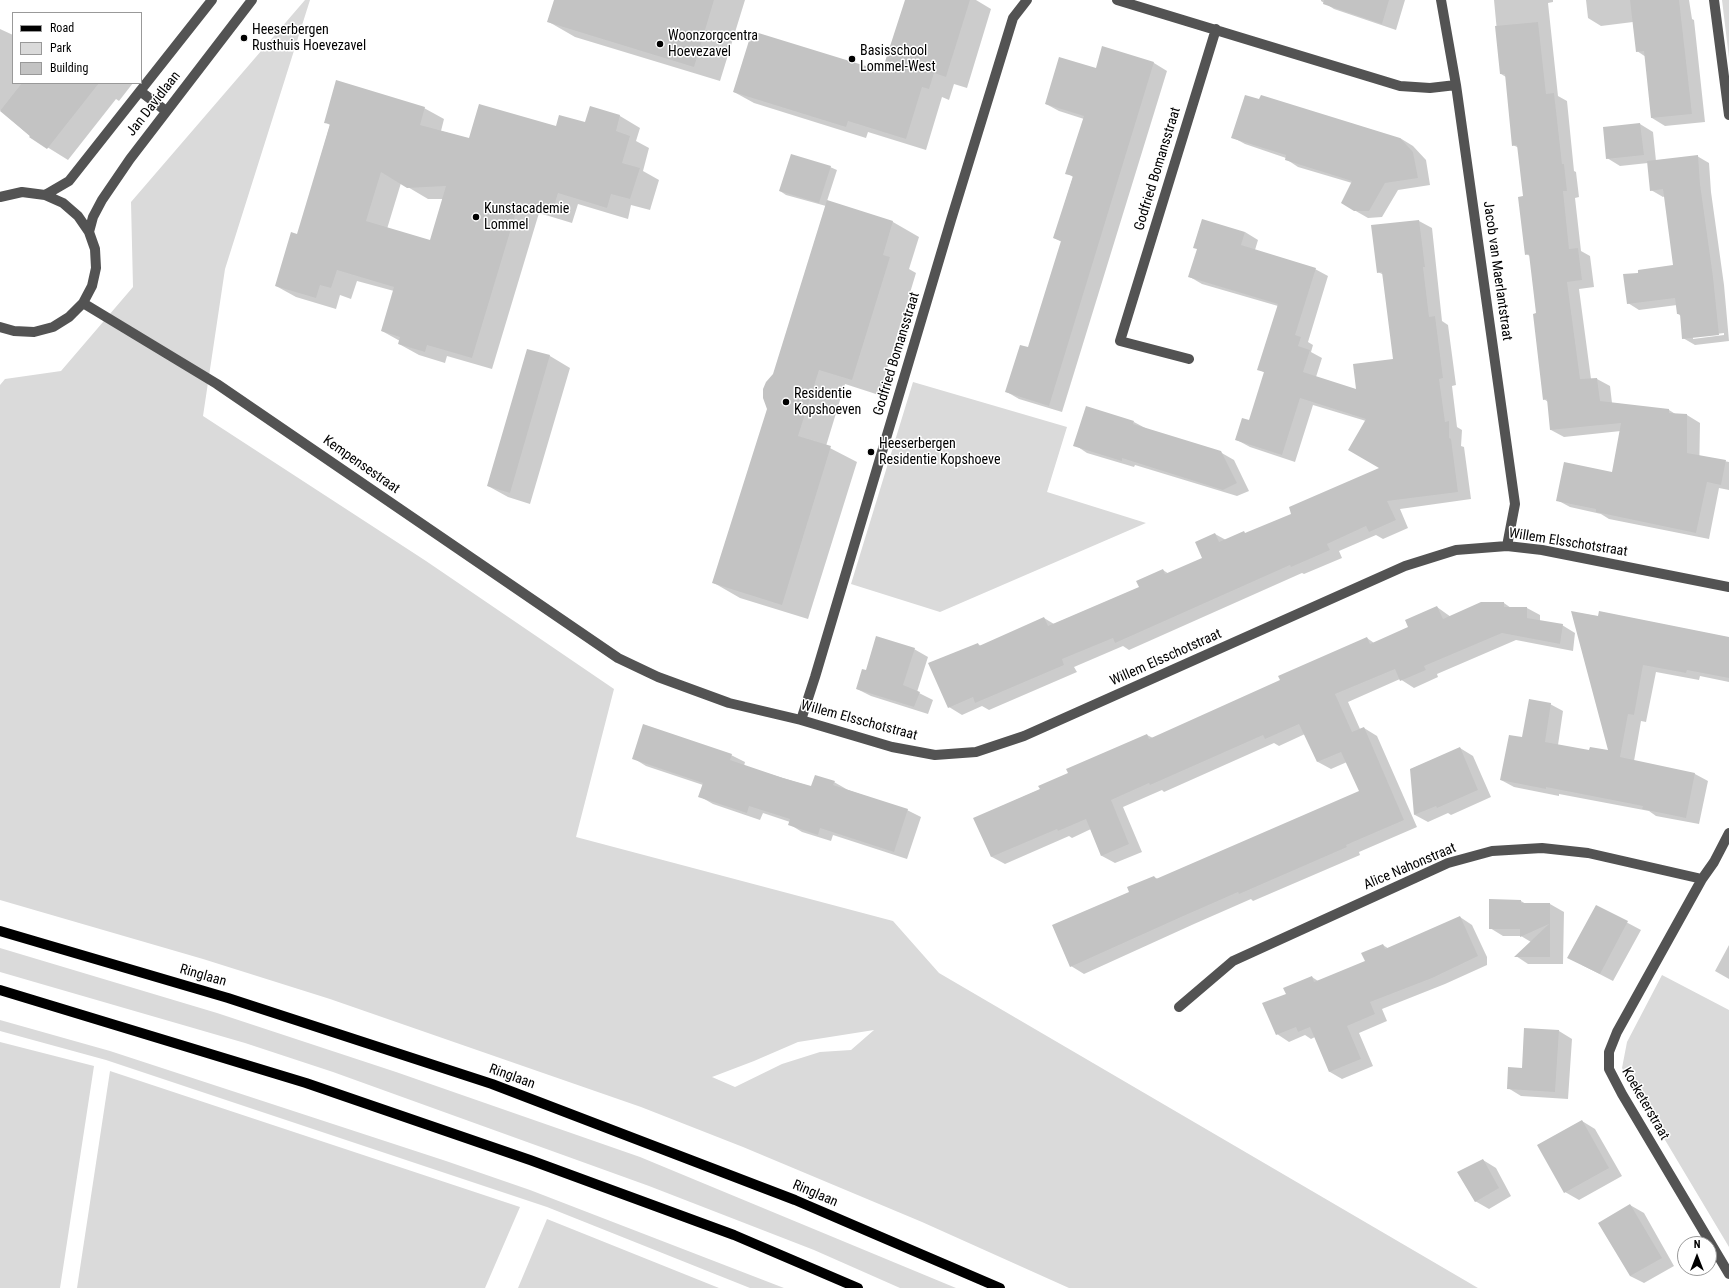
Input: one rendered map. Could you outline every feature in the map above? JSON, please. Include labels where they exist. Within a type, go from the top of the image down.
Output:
[{"type":"main road","name":"Ringlaan","points":[[0,931],[228,998],[492,1084],[795,1200],[1000,1288]]},
{"type":"main road","points":[[0,990],[306,1083],[522,1157],[734,1236],[858,1288]]},
{"type":"street","name":"Jan Davidlaan","points":[[45,195],[69,181],[212,0]]},
{"type":"street","name":"Jan Davidlaan","points":[[89,232],[102,200],[130,158],[252,0]]},
{"type":"street","name":"Godfried Bomansstraat","points":[[801,720],[1013,18],[1027,0]]},
{"type":"street","points":[[1117,0],[1400,86],[1430,88],[1456,86]]},
{"type":"street","name":"Jacob van Maerlantstraat","points":[[1441,0],[1456,86],[1515,504],[1507,546]]},
{"type":"street","points":[[1714,0],[1729,115]]},
{"type":"street","name":"Godfried Bomansstraat","points":[[1190,359],[1120,341],[1216,29]]},
{"type":"street","points":[[140,91],[166,111]]},
{"type":"street","points":[[0,197],[22,192],[45,195],[63,203],[78,216],[89,232],[95,249],[96,268],[92,286],[83,303],[69,317],[53,327],[34,332],[14,331],[0,327]]},
{"type":"street","name":"Kempensestraat","points":[[83,303],[217,384],[618,658]]},
{"type":"street","name":"Willem Elsschotstraat","points":[[618,658],[658,677],[729,703],[801,720],[892,747],[935,755],[976,752],[1024,736],[1405,566],[1456,550],[1507,546],[1542,550],[1729,587]]},
{"type":"street","name":"Koeketerstraat","points":[[1729,833],[1617,1032],[1609,1052],[1609,1069],[1622,1094],[1729,1274]]},
{"type":"street","name":"Alice Nahonstraat","points":[[1179,1006],[1232,961],[1448,863],[1492,851],[1542,848],[1588,853],[1702,879]]},
{"type":"green space","points":[[305,0],[310,0],[225,269],[203,416],[426,561],[614,689],[576,837],[893,921],[939,973],[1478,1288],[1069,1288],[922,1222],[743,1147],[641,1107],[330,999],[203,959],[0,900],[0,385],[5,379],[61,371],[133,287],[131,202]],"holes":[[[874,1030],[851,1050],[820,1052],[782,1064],[735,1087],[712,1077],[798,1042]]]},
{"type":"green space","points":[[1722,0],[1729,0],[1729,58]]},
{"type":"green space","points":[[913,382],[1067,427],[1047,492],[1146,523],[940,612],[851,584]]},
{"type":"green space","points":[[0,948],[217,1013],[396,1072],[640,1157],[956,1288],[900,1288],[814,1250],[649,1186],[333,1072],[245,1043],[0,972]]},
{"type":"green space","points":[[1662,975],[1729,1010],[1729,1247],[1622,1068],[1627,1042]]},
{"type":"green space","points":[[0,1020],[110,1051],[446,1161],[530,1190],[784,1288],[750,1288],[547,1207],[106,1060],[0,1031]]},
{"type":"green space","points":[[0,1042],[94,1066],[60,1288],[0,1288]]},
{"type":"green space","points":[[110,1071],[520,1207],[485,1288],[77,1288]]},
{"type":"green space","points":[[547,1219],[719,1288],[518,1288]]},
{"type":"building","name":"Woonzorgcentra Hoevezavel","points":[[554,0],[714,0],[694,67],[547,22]]},
{"type":"building","points":[[905,0],[970,0],[946,77],[934,73],[929,89],[922,87],[906,139],[848,121],[846,127],[733,92],[752,31],[882,71]]},
{"type":"building","points":[[1324,0],[1389,0],[1382,24],[1323,4]]},
{"type":"building","points":[[1630,0],[1679,0],[1692,114],[1651,118],[1644,51],[1636,52]]},
{"type":"building","points":[[1538,22],[1546,94],[1554,93],[1562,164],[1564,164],[1567,191],[1563,191],[1569,249],[1578,248],[1582,280],[1567,282],[1580,379],[1597,378],[1600,401],[1669,409],[1669,413],[1687,414],[1687,453],[1726,460],[1721,485],[1707,482],[1696,533],[1596,512],[1596,509],[1556,501],[1564,462],[1612,472],[1621,423],[1550,430],[1547,399],[1543,400],[1533,314],[1536,313],[1529,254],[1525,255],[1518,197],[1523,196],[1517,145],[1512,146],[1505,74],[1500,74],[1495,26]]},
{"type":"building","points":[[1102,46],[1154,62],[1049,406],[1005,392],[1020,345],[1028,347],[1061,241],[1053,238],[1073,176],[1065,174],[1084,116],[1045,104],[1059,57],[1096,68]]},
{"type":"building","name":"Kunstacademie Lommel","points":[[336,80],[425,107],[420,125],[469,138],[479,104],[556,126],[559,115],[585,122],[590,106],[620,115],[616,131],[630,136],[622,163],[640,168],[630,199],[611,194],[607,208],[558,193],[552,212],[519,202],[472,358],[427,345],[425,352],[398,344],[400,337],[381,331],[394,287],[337,270],[331,288],[320,285],[316,298],[275,286],[291,232],[297,234],[330,124],[324,123]],"holes":[[[381,172],[407,188],[446,186],[430,240],[366,221]]]},
{"type":"building","points":[[21,84],[98,84],[47,149],[29,137],[30,136],[0,111]]},
{"type":"building","points":[[1245,95],[1259,99],[1261,95],[1400,138],[1413,152],[1418,178],[1385,183],[1369,211],[1354,211],[1341,203],[1352,181],[1285,160],[1286,155],[1231,138]]},
{"type":"building","points":[[1640,123],[1644,155],[1606,159],[1603,127]]},
{"type":"building","points":[[791,154],[831,166],[819,203],[779,191]]},
{"type":"building","points":[[1698,155],[1700,184],[1713,277],[1719,335],[1682,339],[1680,314],[1677,314],[1675,298],[1627,304],[1623,274],[1638,273],[1638,270],[1673,265],[1663,189],[1650,191],[1647,161]]},
{"type":"building","name":"Residentie Kopshoeven","points":[[827,200],[893,221],[883,255],[890,257],[852,380],[819,370],[798,436],[831,446],[782,605],[712,583],[767,409],[763,398],[763,389],[766,382],[773,374]]},
{"type":"building","points":[[1202,219],[1245,232],[1241,245],[1316,268],[1295,335],[1301,337],[1298,346],[1310,350],[1303,372],[1356,389],[1353,364],[1393,359],[1382,272],[1377,273],[1371,225],[1419,220],[1429,317],[1435,316],[1443,378],[1439,379],[1445,422],[1449,421],[1449,438],[1451,439],[1458,492],[1387,501],[1396,520],[1369,532],[1366,526],[1327,544],[1330,550],[1291,567],[1290,565],[1115,643],[1113,638],[1062,659],[1064,665],[975,703],[973,697],[948,708],[928,663],[978,643],[979,646],[1044,617],[1048,626],[1139,587],[1136,581],[1163,569],[1165,574],[1202,558],[1195,542],[1215,533],[1219,542],[1244,531],[1245,533],[1291,514],[1289,507],[1379,468],[1348,450],[1366,419],[1300,398],[1282,455],[1235,440],[1242,418],[1249,420],[1264,372],[1257,370],[1278,304],[1188,277],[1197,249],[1193,248]]},
{"type":"building","points":[[527,349],[550,355],[510,493],[487,486]]},
{"type":"building","points":[[1086,406],[1134,421],[1133,424],[1221,451],[1237,483],[1223,490],[1122,458],[1122,461],[1073,446]]},
{"type":"building","points":[[1481,602],[1504,602],[1504,607],[1527,607],[1527,618],[1563,624],[1560,644],[1502,633],[1424,666],[1426,670],[1400,681],[1395,669],[1335,694],[1352,732],[1364,727],[1404,820],[1346,845],[1347,847],[1239,894],[1238,892],[1070,967],[1052,925],[1129,892],[1127,887],[1154,876],[1156,879],[1359,791],[1341,752],[1317,762],[1299,724],[1265,739],[1263,735],[1150,785],[1149,783],[1111,800],[1129,844],[1101,856],[1086,819],[1058,831],[1057,829],[991,857],[973,818],[1040,789],[1038,786],[1068,773],[1066,769],[1147,734],[1149,739],[1280,680],[1278,676],[1367,637],[1370,644],[1408,627],[1405,620],[1437,606],[1443,619]]},
{"type":"building","points":[[1571,611],[1598,616],[1599,611],[1729,637],[1729,678],[1687,670],[1686,673],[1643,665],[1634,715],[1628,714],[1620,757],[1695,773],[1686,818],[1642,809],[1643,806],[1546,787],[1546,789],[1500,780],[1509,735],[1522,737],[1529,699],[1551,703],[1545,742],[1589,750],[1590,747],[1608,750]]},
{"type":"building","points":[[876,636],[915,648],[903,685],[920,692],[914,707],[856,689],[862,669],[866,670]]},
{"type":"building","points":[[643,724],[732,754],[730,760],[783,778],[811,786],[815,775],[835,781],[833,785],[908,809],[894,852],[820,828],[818,835],[788,825],[790,819],[749,806],[747,813],[698,797],[703,783],[632,759]]},
{"type":"building","points":[[1460,747],[1478,790],[1437,808],[1436,806],[1414,815],[1410,769]]},
{"type":"building","points":[[1489,899],[1521,900],[1521,903],[1550,903],[1550,957],[1514,957],[1549,924],[1520,937],[1520,929],[1489,929]]},
{"type":"building","points":[[1596,905],[1628,921],[1600,974],[1567,958]]},
{"type":"building","points":[[1460,916],[1478,956],[1432,978],[1370,1002],[1375,1014],[1347,1026],[1361,1059],[1329,1072],[1310,1027],[1298,1032],[1296,1027],[1276,1035],[1262,1003],[1286,994],[1283,988],[1312,976],[1314,982],[1365,961],[1361,953],[1383,944],[1385,949]]},
{"type":"building","points":[[1524,1028],[1559,1030],[1555,1092],[1507,1089],[1508,1067],[1522,1068]]},
{"type":"building","points":[[1582,1120],[1609,1168],[1564,1193],[1537,1145]]},
{"type":"building","points":[[1483,1159],[1499,1188],[1475,1202],[1457,1172]]},
{"type":"building","points":[[1630,1204],[1662,1258],[1630,1276],[1598,1223]]},
{"type":"place","name":"Heeserbergen Rusthuis Hoevezavel","points":[[244,38]]},
{"type":"place","name":"Woonzorgcentra Hoevezavel","points":[[660,44]]},
{"type":"place","name":"Basisschool Lommel-West","points":[[852,59]]},
{"type":"place","name":"Kunstacademie Lommel","points":[[476,217]]},
{"type":"place","name":"Residentie Kopshoeven","points":[[786,402]]},
{"type":"place","name":"Heeserbergen Residentie Kopshoeve","points":[[871,452]]}]
